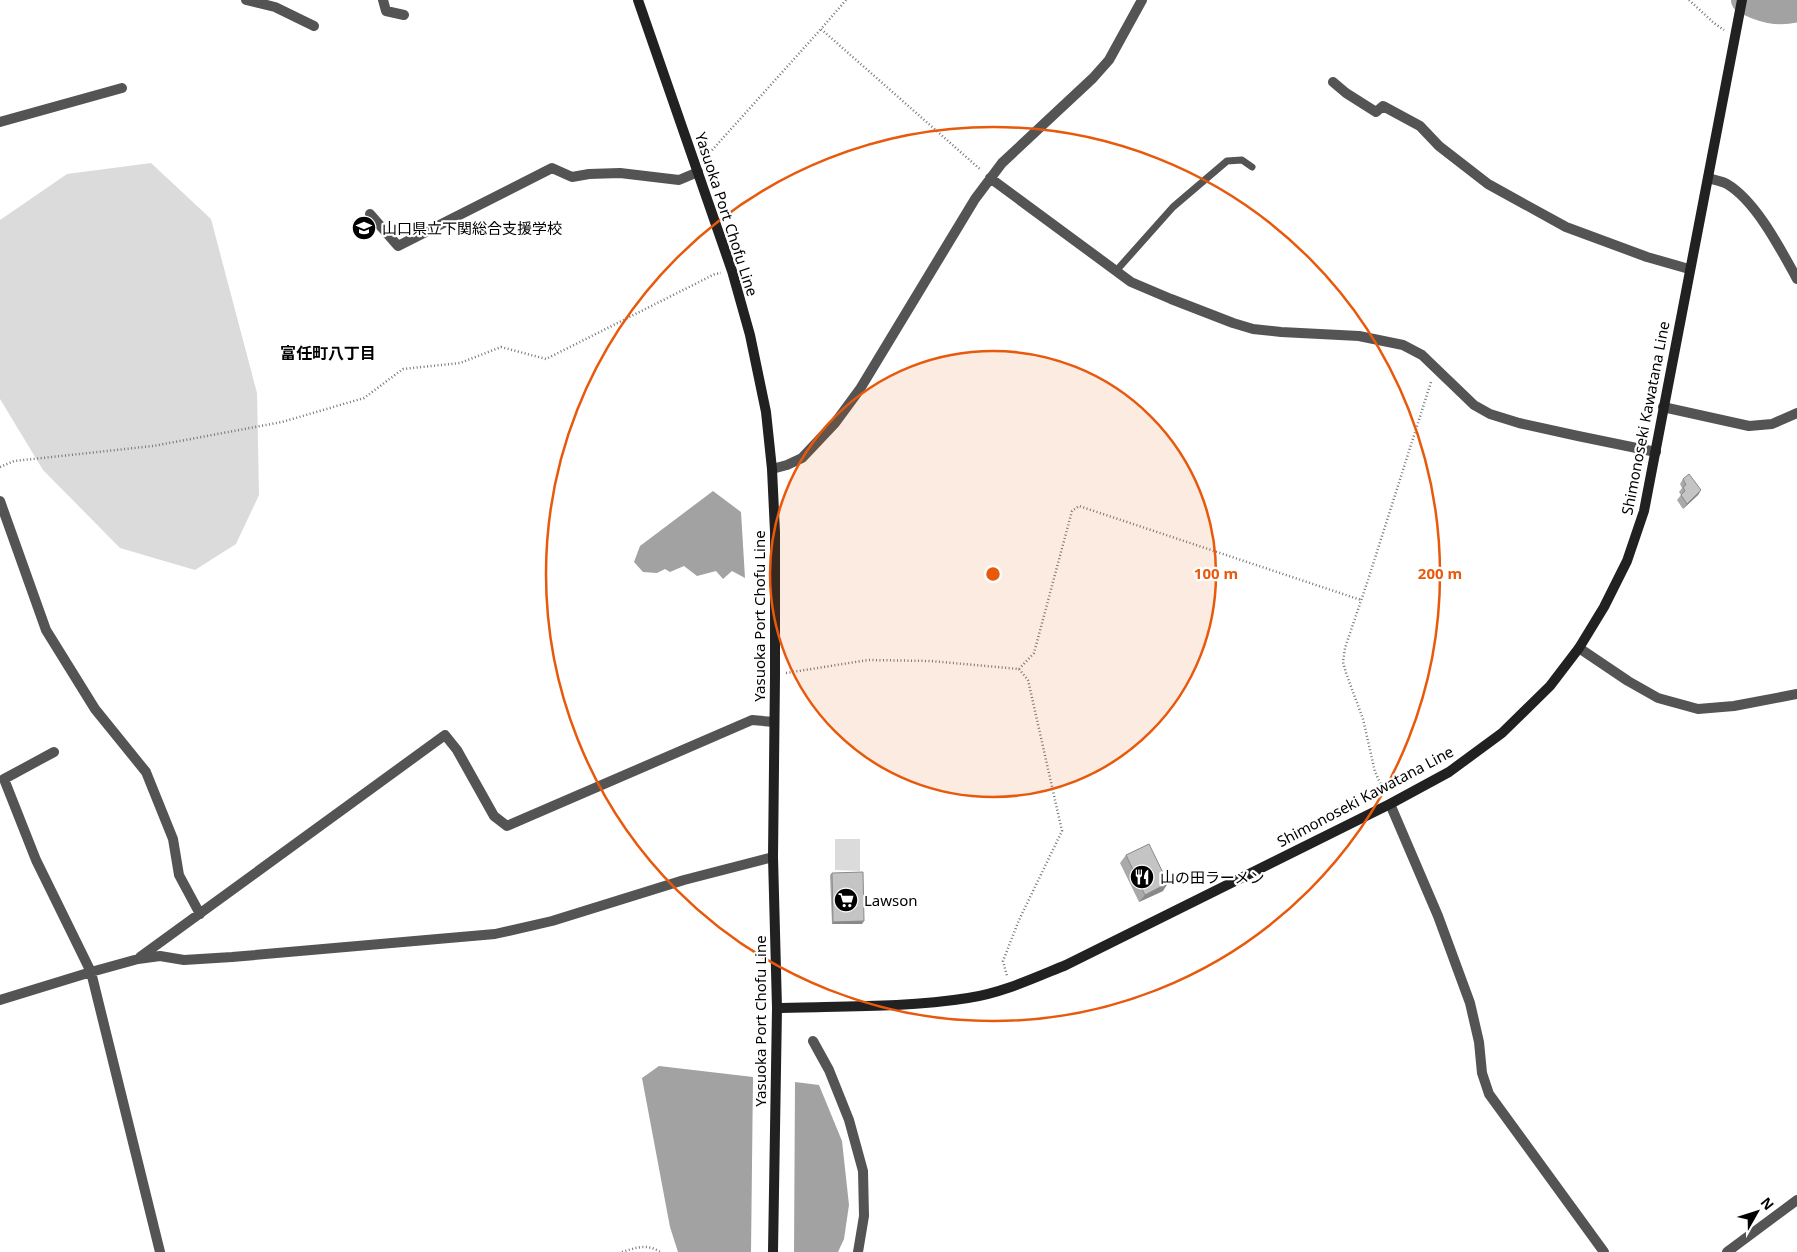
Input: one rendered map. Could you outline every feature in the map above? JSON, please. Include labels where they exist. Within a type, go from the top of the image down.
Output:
[{"type":"main road","name":"Yasuoka Port Chofu Line","points":[[638,0],[732,270],[750,336],[766,412],[772,469],[775,532],[773,857],[777,1008],[773,1252]]},
{"type":"main road","name":"Shimonoseki Kawatana Line","points":[[777,1008],[896,1005],[969,998],[1010,987],[1066,965],[1390,804],[1449,772],[1502,733],[1550,686],[1579,648],[1604,607],[1628,562],[1644,511],[1742,0]]},
{"type":"street","points":[[246,0],[275,7],[314,26]]},
{"type":"street","points":[[383,0],[386,11],[404,15]]},
{"type":"street","points":[[772,469],[802,458],[836,423],[860,388],[975,199],[990,178],[1002,164],[1110,60],[1142,0]]},
{"type":"street","points":[[1333,82],[1346,94],[1376,112],[1383,106],[1420,126],[1439,146],[1488,184],[1566,227],[1647,257],[1690,268]]},
{"type":"street","points":[[0,122],[122,88]]},
{"type":"street","points":[[370,214],[398,246],[552,168],[572,177],[589,174],[620,173],[679,180],[697,169]]},
{"type":"street","points":[[990,178],[1131,282],[1233,323],[1253,329],[1359,336],[1403,345],[1422,355],[1474,406],[1490,414],[1518,423],[1656,452]]},
{"type":"street","points":[[1708,178],[1726,183],[1743,198],[1770,230],[1797,279]]},
{"type":"street","points":[[1663,407],[1749,426],[1772,424],[1797,414]]},
{"type":"street","points":[[0,502],[46,630],[95,709],[146,772],[173,839],[179,876],[200,914]]},
{"type":"street","points":[[1579,648],[1628,681],[1658,698],[1698,708],[1734,706],[1797,694]]},
{"type":"street","points":[[138,959],[445,735],[457,750],[494,816],[507,826],[752,720],[774,722]]},
{"type":"street","points":[[54,752],[4,778],[36,860],[91,972],[160,1252]]},
{"type":"street","points":[[1390,804],[1438,916],[1470,1002],[1479,1042],[1482,1073],[1489,1094],[1604,1252]]},
{"type":"street","points":[[0,1000],[138,959],[160,956],[184,960],[232,957],[495,934],[552,921],[684,880],[773,857]]},
{"type":"street","points":[[812,1041],[829,1070],[850,1120],[863,1171],[864,1216],[858,1252]]},
{"type":"street","points":[[1727,1252],[1797,1200]]},
{"type":"lane","points":[[1116,271],[1173,207],[1227,161],[1242,160],[1252,167]]},
{"type":"path","points":[[697,169],[846,0]]},
{"type":"path","points":[[1689,0],[1714,23],[1735,38]]},
{"type":"path","points":[[821,29],[990,178]]},
{"type":"path","points":[[0,466],[14,461],[153,446],[282,422],[364,398],[403,369],[460,363],[501,347],[546,359],[715,274],[732,270]]},
{"type":"path","points":[[1390,804],[1375,772],[1363,720],[1343,662],[1344,648],[1362,600],[1432,379],[1439,371]]},
{"type":"path","points":[[1019,669],[1034,654],[1072,511],[1079,506],[1362,600]]},
{"type":"path","points":[[775,675],[868,660],[931,661],[1019,669],[1028,680],[1062,830],[1019,920],[1003,961],[1010,987]]},
{"type":"path","points":[[622,1252],[648,1246],[660,1252]]},
{"type":"shaded area","points":[[151,163],[211,219],[257,393],[259,495],[236,544],[195,570],[120,548],[43,470],[0,399],[0,220],[67,174]]},
{"type":"shaded area","points":[[713,491],[741,512],[745,578],[732,571],[723,579],[716,571],[697,576],[684,566],[670,572],[665,569],[657,573],[643,572],[634,562],[640,546]]},
{"type":"shaded area","points":[[835,839],[860,839],[860,871],[835,870]]},
{"type":"shaded area","points":[[659,1066],[753,1077],[751,1252],[678,1252],[670,1227],[642,1078]]},
{"type":"shaded area","points":[[795,1082],[819,1085],[842,1141],[849,1205],[844,1239],[838,1252],[794,1252]]},
{"type":"building","points":[[1689,474],[1701,490],[1687,504],[1681,495],[1685,491],[1683,487],[1686,485],[1683,479]]},
{"type":"building","name":"山の田ラーメン","points":[[1149,844],[1168,883],[1145,895],[1126,855]]},
{"type":"building","name":"Lawson","points":[[863,872],[864,921],[833,922],[832,873]]},
{"type":"waterway","points":[[1744,0],[1770,10],[1797,9]]},
{"type":"place","name":"山口県立下関総合支援学校","points":[[364,228]]},
{"type":"place","name":"山の田ラーメン","points":[[1142,877]]},
{"type":"place","name":"Lawson","points":[[846,900]]},
{"type":"district","name":"富任町八丁目","points":[[328,353]]}]
